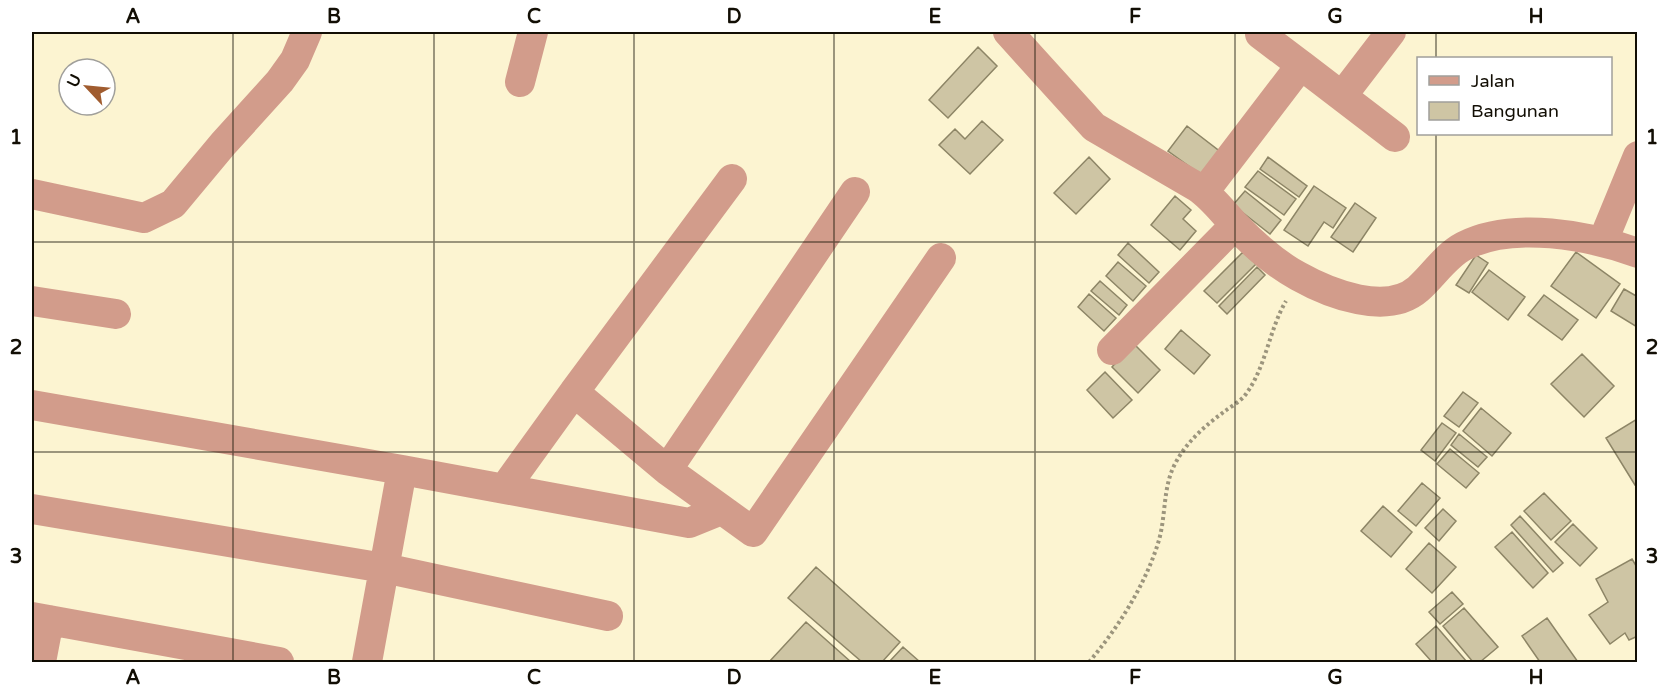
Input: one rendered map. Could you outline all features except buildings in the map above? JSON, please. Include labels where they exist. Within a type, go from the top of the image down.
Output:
[{"type":"street","points":[[32,194],[144,218],[173,204],[280,81],[295,60],[307,32]]},
{"type":"street","points":[[520,82],[533,32]]},
{"type":"street","points":[[1008,32],[1094,127],[1204,192],[1273,260],[1299,277],[1336,293],[1365,301],[1400,299],[1419,288],[1448,257],[1465,245],[1498,235],[1535,233],[1603,241],[1638,253]]},
{"type":"street","points":[[1262,32],[1260,34],[1395,137]]},
{"type":"street","points":[[1342,96],[1391,32]]},
{"type":"street","points":[[1204,192],[1301,65]]},
{"type":"street","points":[[1603,241],[1638,156]]},
{"type":"street","points":[[504,489],[732,179]]},
{"type":"street","points":[[667,470],[855,192]]},
{"type":"street","points":[[1112,350],[1235,225]]},
{"type":"street","points":[[574,392],[667,470],[753,532],[941,258]]},
{"type":"street","points":[[32,301],[116,314]]},
{"type":"street","points":[[32,405],[689,523],[721,510]]},
{"type":"street","points":[[367,663],[402,470]]},
{"type":"street","points":[[32,509],[384,568],[608,616]]},
{"type":"street","points":[[41,663],[40,618],[153,651],[263,661]]},
{"type":"path","points":[[1089,663],[1119,622],[1154,555],[1160,537],[1170,476],[1175,464],[1186,446],[1208,424],[1246,394],[1260,365],[1279,312],[1299,277]]}]
